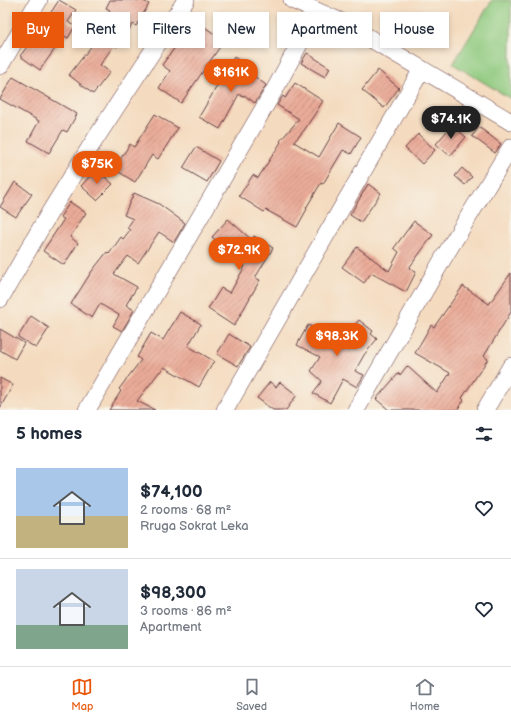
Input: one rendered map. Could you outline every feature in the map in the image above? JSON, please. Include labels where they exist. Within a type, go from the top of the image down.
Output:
[{"type":"street","points":[[0,66],[39,0]]},
{"type":"street","points":[[0,299],[50,212],[92,144],[186,0]]},
{"type":"street","points":[[292,0],[344,23],[511,122]]},
{"type":"street","points":[[87,410],[275,89],[317,11]]},
{"type":"street","points":[[226,410],[422,69]]},
{"type":"street","points":[[356,410],[444,257],[511,147]]},
{"type":"street","points":[[485,410],[511,366]]},
{"type":"green space","points":[[492,0],[511,0],[511,99],[453,64]]},
{"type":"building","points":[[59,0],[76,10],[72,12],[72,16],[68,22],[72,24],[72,31],[68,38],[64,36],[64,12],[51,12]]},
{"type":"building","points":[[110,0],[141,0],[149,4],[144,12],[138,12],[138,23],[136,26],[133,24],[130,28],[130,12],[109,12],[110,10],[106,8]]},
{"type":"building","points":[[205,27],[213,33],[213,48],[219,48],[181,103],[159,88],[170,71],[162,65],[174,48],[205,48]]},
{"type":"building","points":[[26,48],[56,48],[40,70],[20,56]]},
{"type":"building","points":[[90,48],[112,48],[100,65],[110,72],[93,94],[69,75]]},
{"type":"building","points":[[307,53],[330,68],[325,77],[301,63]]},
{"type":"building","points":[[234,57],[244,64],[241,67],[256,76],[255,77],[266,85],[255,103],[244,95],[243,97],[239,94],[220,129],[199,117]]},
{"type":"building","points":[[378,70],[399,88],[384,108],[362,90]]},
{"type":"building","points":[[13,77],[77,114],[67,132],[63,130],[49,153],[28,141],[39,121],[0,99]]},
{"type":"building","points":[[295,83],[323,101],[305,129],[294,142],[319,157],[339,123],[361,137],[351,154],[343,150],[323,184],[321,183],[306,208],[307,209],[297,227],[266,210],[264,212],[239,196],[253,175],[258,178],[281,142],[280,141],[299,119],[277,105],[283,96],[285,98]]},
{"type":"building","points":[[155,114],[178,128],[158,159],[152,155],[135,182],[114,169],[130,144],[134,147]]},
{"type":"building","points":[[452,125],[466,137],[450,156],[436,144]]},
{"type":"building","points":[[479,127],[501,144],[495,153],[472,136]]},
{"type":"building","points":[[418,134],[435,150],[422,164],[405,148]]},
{"type":"building","points":[[196,147],[219,161],[207,182],[183,168]]},
{"type":"building","points":[[462,168],[472,177],[465,185],[455,176]]},
{"type":"building","points":[[96,169],[113,184],[97,200],[81,186]]},
{"type":"building","points":[[15,182],[32,194],[16,217],[0,207]]},
{"type":"building","points":[[368,184],[381,193],[361,222],[350,215]]},
{"type":"building","points":[[134,193],[159,204],[185,223],[174,242],[159,232],[138,263],[128,256],[114,274],[137,287],[126,305],[134,310],[122,331],[113,326],[119,315],[100,304],[92,318],[71,304],[92,271],[107,252],[109,254],[121,237],[123,239],[130,230],[127,228],[133,219],[124,215]]},
{"type":"building","points":[[70,202],[86,213],[70,237],[78,243],[64,265],[43,251],[64,219],[60,217]]},
{"type":"building","points":[[228,219],[252,240],[254,236],[273,248],[255,278],[260,280],[234,326],[208,309],[221,288],[230,293],[245,266],[212,237]]},
{"type":"building","points":[[414,221],[433,235],[409,268],[416,272],[406,292],[371,273],[364,283],[342,267],[357,247],[389,271],[399,252],[394,248]]},
{"type":"building","points":[[511,273],[511,312],[484,356],[488,359],[462,398],[464,400],[457,410],[389,410],[376,399],[407,366],[437,393],[450,373],[415,353],[431,325],[434,327],[463,286],[489,304]]},
{"type":"building","points":[[180,312],[201,324],[188,346],[214,361],[199,387],[164,367],[137,401],[155,410],[109,410],[121,391],[119,389],[141,360],[137,357],[151,333],[163,340]]},
{"type":"building","points":[[31,316],[49,328],[36,348],[18,337]]},
{"type":"building","points":[[359,320],[373,331],[371,334],[377,339],[364,355],[355,371],[364,375],[357,387],[343,379],[330,403],[313,393],[322,381],[311,371],[320,357],[297,345],[308,325],[340,342]]},
{"type":"building","points":[[0,329],[24,343],[15,359],[0,350]]},
{"type":"building","points":[[229,334],[250,347],[238,366],[217,354]]},
{"type":"building","points":[[0,378],[13,385],[0,408]]},
{"type":"building","points":[[270,382],[276,387],[280,382],[297,395],[286,410],[273,410],[257,398]]}]
